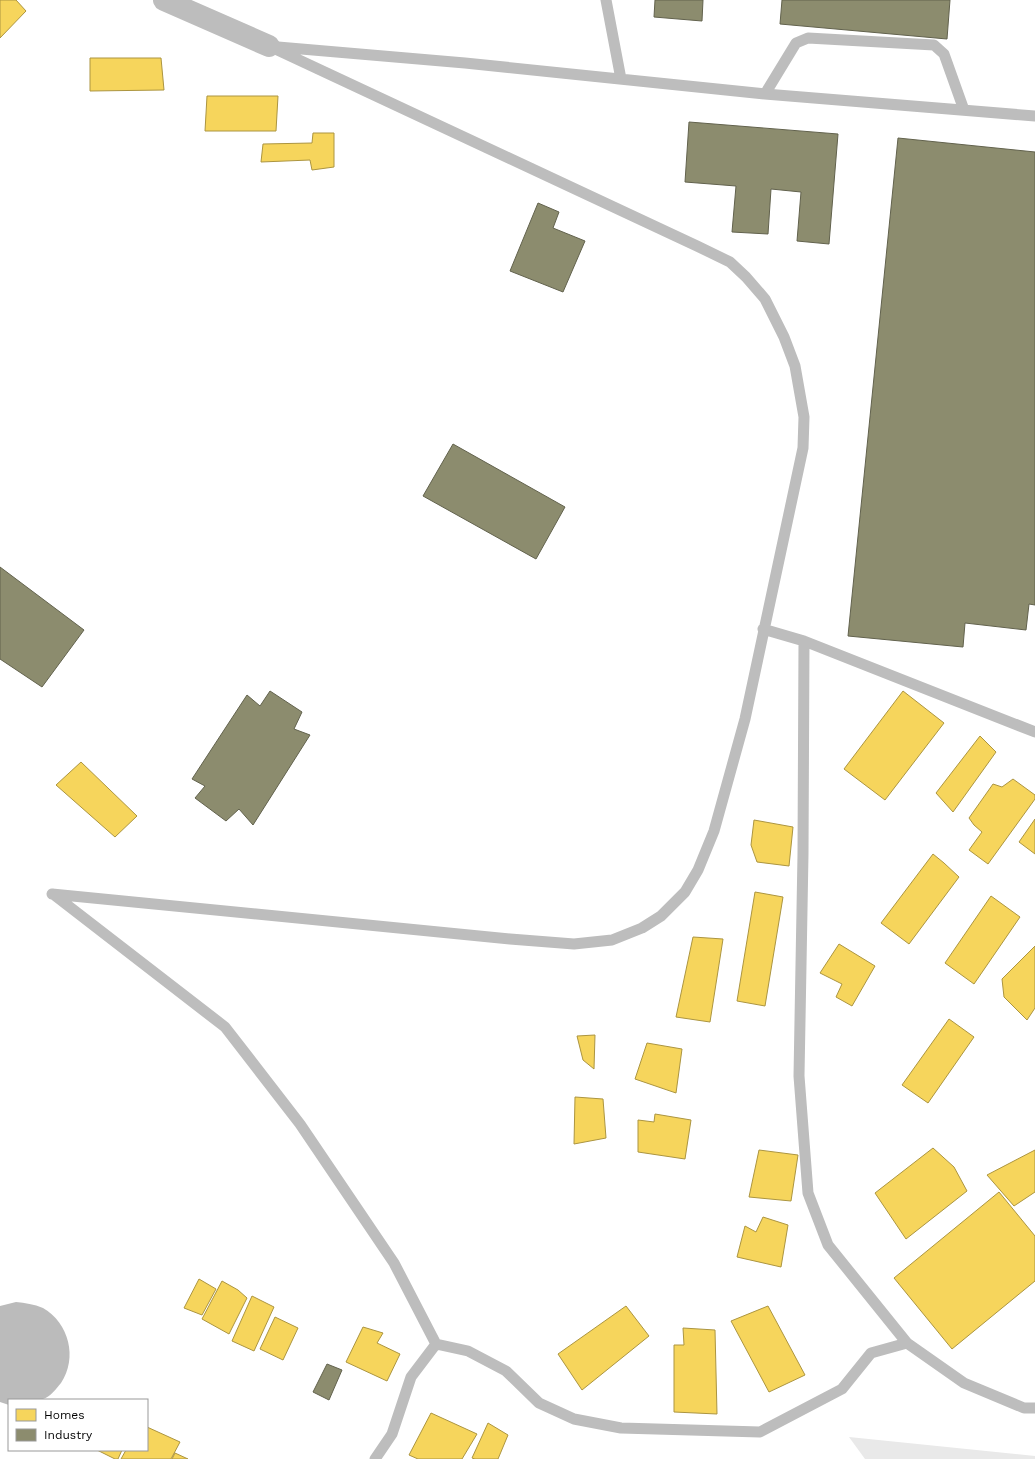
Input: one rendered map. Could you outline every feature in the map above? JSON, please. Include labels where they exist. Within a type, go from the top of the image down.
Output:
[{"type":"street","points":[[164,0],[269,46]]},
{"type":"lane","points":[[606,0],[621,80]]},
{"type":"lane","points":[[765,94],[796,43],[808,38],[934,45],[944,54],[964,110]]},
{"type":"lane","points":[[269,46],[765,94],[1035,116]]},
{"type":"lane","points":[[269,46],[730,262],[746,277],[764,299],[784,337],[795,366],[804,417],[802,448],[745,719],[714,831],[698,870],[685,892],[661,916],[642,928],[612,940],[574,944],[510,940],[52,894],[225,1027],[300,1124],[394,1262],[436,1344]]},
{"type":"lane","points":[[763,629],[804,641],[1035,732]]},
{"type":"lane","points":[[804,641],[803,854],[799,1076],[808,1193],[828,1245],[907,1343],[964,1383],[1024,1408],[1035,1408]]},
{"type":"lane","points":[[436,1344],[468,1351],[506,1370],[539,1403],[574,1419],[621,1428],[760,1432],[842,1389],[871,1353],[907,1343]]},
{"type":"lane","points":[[375,1459],[392,1434],[411,1377],[436,1344]]},
{"type":"shaded area","points":[[16,1302],[43,1308],[52,1315],[65,1332],[70,1352],[66,1373],[61,1383],[53,1392],[43,1399],[8,1399],[8,1405],[0,1402],[0,1306]]},
{"type":"shaded area","points":[[849,1437],[1035,1456],[1035,1459],[865,1459]]},
{"type":"building: Homes","points":[[0,0],[16,0],[26,11],[0,38]]},
{"type":"building: Homes","points":[[90,58],[161,58],[164,90],[90,91]]},
{"type":"building: Homes","points":[[207,96],[278,96],[276,131],[205,131]]},
{"type":"building: Homes","points":[[313,133],[334,133],[334,167],[312,170],[310,160],[261,162],[263,144],[312,143]]},
{"type":"building: Homes","points":[[903,691],[944,723],[885,800],[844,769]]},
{"type":"building: Homes","points":[[980,736],[996,752],[953,812],[936,793]]},
{"type":"building: Homes","points":[[81,762],[137,816],[115,837],[56,785]]},
{"type":"building: Homes","points":[[1013,779],[1035,795],[1035,799],[988,864],[969,850],[982,832],[969,818],[993,784],[1002,787]]},
{"type":"building: Homes","points":[[1035,819],[1035,854],[1019,842]]},
{"type":"building: Homes","points":[[754,820],[793,827],[789,866],[757,862],[751,845]]},
{"type":"building: Homes","points":[[933,854],[959,877],[909,944],[881,923]]},
{"type":"building: Homes","points":[[755,892],[783,897],[765,1006],[737,1001]]},
{"type":"building: Homes","points":[[991,896],[1020,917],[974,984],[945,963]]},
{"type":"building: Homes","points":[[693,937],[723,939],[710,1022],[676,1017]]},
{"type":"building: Homes","points":[[839,944],[875,966],[852,1006],[836,997],[842,984],[820,973]]},
{"type":"building: Homes","points":[[1035,946],[1035,1008],[1027,1020],[1004,997],[1002,979]]},
{"type":"building: Homes","points":[[949,1019],[974,1037],[928,1103],[902,1085]]},
{"type":"building: Homes","points":[[595,1035],[594,1069],[583,1060],[577,1036]]},
{"type":"building: Homes","points":[[647,1043],[682,1049],[676,1093],[635,1079]]},
{"type":"building: Homes","points":[[575,1097],[603,1099],[606,1138],[574,1144]]},
{"type":"building: Homes","points":[[655,1114],[691,1120],[685,1159],[638,1152],[638,1120],[654,1122]]},
{"type":"building: Homes","points":[[933,1148],[954,1167],[967,1191],[906,1239],[875,1193]]},
{"type":"building: Homes","points":[[759,1150],[798,1155],[791,1201],[749,1197]]},
{"type":"building: Homes","points":[[1035,1150],[1035,1192],[1014,1206],[987,1175]]},
{"type":"building: Homes","points":[[999,1192],[1035,1236],[1035,1281],[952,1349],[894,1278]]},
{"type":"building: Homes","points":[[763,1217],[788,1225],[781,1267],[737,1257],[745,1226],[756,1232]]},
{"type":"building: Homes","points":[[199,1279],[216,1289],[202,1315],[184,1308]]},
{"type":"building: Homes","points":[[222,1281],[238,1290],[247,1298],[229,1334],[202,1319]]},
{"type":"building: Homes","points":[[252,1296],[274,1307],[254,1351],[232,1341]]},
{"type":"building: Homes","points":[[626,1306],[649,1336],[582,1390],[558,1354]]},
{"type":"building: Homes","points":[[768,1306],[805,1375],[769,1392],[731,1321]]},
{"type":"building: Homes","points":[[275,1317],[298,1328],[283,1360],[260,1349]]},
{"type":"building: Homes","points":[[363,1327],[383,1333],[377,1343],[400,1354],[387,1381],[346,1362]]},
{"type":"building: Homes","points":[[683,1328],[715,1330],[717,1414],[674,1412],[674,1345],[684,1345]]},
{"type":"building: Homes","points":[[431,1413],[477,1434],[462,1459],[418,1459],[409,1455]]},
{"type":"building: Homes","points":[[488,1423],[508,1435],[498,1459],[472,1458]]},
{"type":"building: Homes","points":[[148,1427],[180,1442],[171,1459],[121,1459],[125,1451],[148,1451]]},
{"type":"building: Homes","points":[[99,1451],[122,1451],[118,1459]]},
{"type":"building: Homes","points":[[175,1453],[188,1459],[172,1459]]},
{"type":"building: Industry","points":[[655,0],[703,0],[702,21],[654,17]]},
{"type":"building: Industry","points":[[782,0],[950,0],[947,39],[780,24]]},
{"type":"building: Industry","points":[[689,122],[838,134],[829,244],[797,241],[801,192],[771,189],[768,234],[732,232],[736,186],[685,182]]},
{"type":"building: Industry","points":[[898,138],[1035,152],[1035,605],[1029,604],[1026,630],[965,623],[963,647],[848,636]]},
{"type":"building: Industry","points":[[538,203],[559,212],[553,228],[585,241],[563,292],[510,271]]},
{"type":"building: Industry","points":[[453,444],[565,507],[536,559],[423,496]]},
{"type":"building: Industry","points":[[0,567],[84,630],[42,687],[0,659]]},
{"type":"building: Industry","points":[[270,691],[302,712],[294,729],[310,735],[253,825],[239,809],[226,821],[195,798],[205,786],[192,779],[247,695],[260,706]]},
{"type":"building: Industry","points":[[327,1364],[342,1370],[329,1400],[313,1392]]}]
